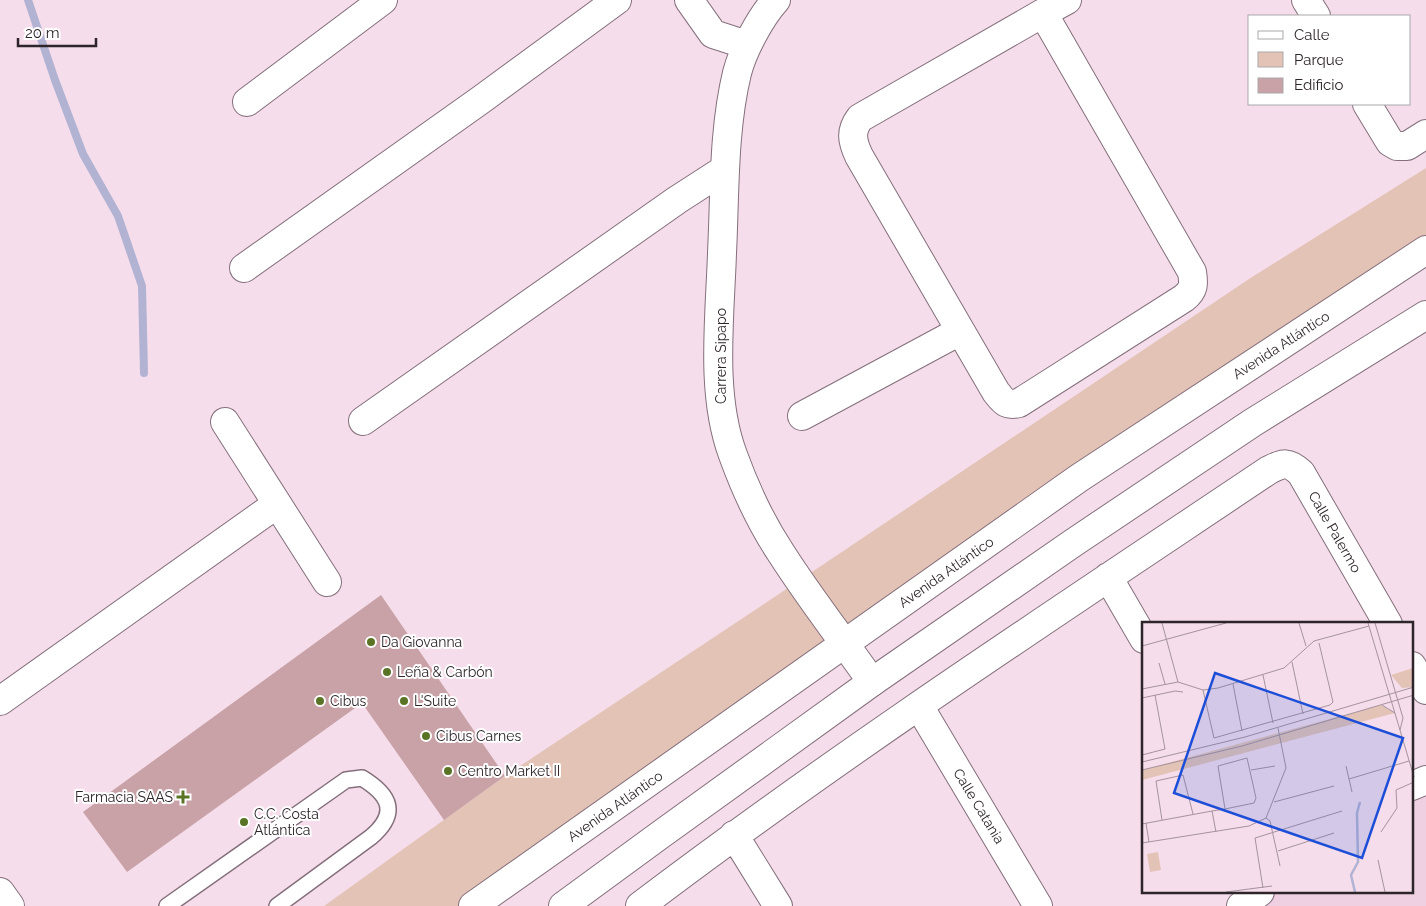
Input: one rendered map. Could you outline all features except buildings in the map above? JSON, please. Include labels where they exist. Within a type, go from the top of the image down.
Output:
[{"type":"street","points":[[247,102],[382,0]]},
{"type":"street","points":[[244,268],[482,99],[617,0]]},
{"type":"street","points":[[688,0],[712,34],[747,45]]},
{"type":"street","name":"Carrera Sipapo","points":[[776,0],[747,45],[738,71],[727,134],[719,360],[720,407],[725,431],[746,487],[762,520],[780,552],[872,682]]},
{"type":"street","points":[[1044,13],[1192,272],[1194,282],[1192,292],[1019,403],[1011,405],[1004,402],[996,392],[960,331],[858,156],[853,144],[852,134],[854,125],[860,118],[1044,13],[1067,0]]},
{"type":"street","points":[[1306,0],[1315,15]]},
{"type":"street","points":[[1369,105],[1390,142],[1397,146],[1407,146],[1426,134]]},
{"type":"street","points":[[363,421],[677,200],[725,169]]},
{"type":"street","name":"Avenida Atlántico","points":[[473,906],[1079,478],[1426,250]]},
{"type":"street","points":[[564,906],[872,682],[1252,423],[1426,315]]},
{"type":"street","points":[[802,416],[960,331]]},
{"type":"street","points":[[225,422],[327,582]]},
{"type":"street","name":"Calle Palermo","points":[[1108,577],[1269,470],[1282,464],[1293,465],[1301,473],[1387,622]]},
{"type":"street","points":[[0,701],[278,504]]},
{"type":"street","points":[[640,906],[734,835],[1108,577],[1142,636]]},
{"type":"street","points":[[1414,669],[1426,690]]},
{"type":"street","name":"Calle Catania","points":[[919,706],[1038,906]]},
{"type":"street","points":[[1414,785],[1426,780]]},
{"type":"street","points":[[734,835],[778,906]]},
{"type":"street","points":[[0,892],[10,906]]},
{"type":"street","points":[[1241,906],[1257,894]]},
{"type":"lane","points":[[167,906],[346,780],[362,778],[375,786],[386,800],[389,814],[383,827],[371,838],[277,906]]},
{"type":"shaded area","points":[[1426,780],[1426,906],[1241,906],[1257,894],[1414,894],[1414,785]]},
{"type":"green space","points":[[1426,168],[1426,250],[473,906],[324,906],[505,776],[1249,279]]},
{"type":"waterway","points":[[28,0],[83,154],[118,216],[142,286],[144,373]]},
{"type":"place","name":"Da Giovanna","points":[[371,642]]},
{"type":"place","name":"Leña & Carbón","points":[[387,672]]},
{"type":"place","name":"Cibus","points":[[320,701]]},
{"type":"place","name":"L'Suite","points":[[404,701]]},
{"type":"place","name":"Cibus Carnes","points":[[426,736]]},
{"type":"place","name":"Centro Market II","points":[[448,771]]},
{"type":"place","name":"Farmacia SAAS","points":[[183,797]]},
{"type":"place","name":"C.C. Costa Atlántica","points":[[244,822]]}]
